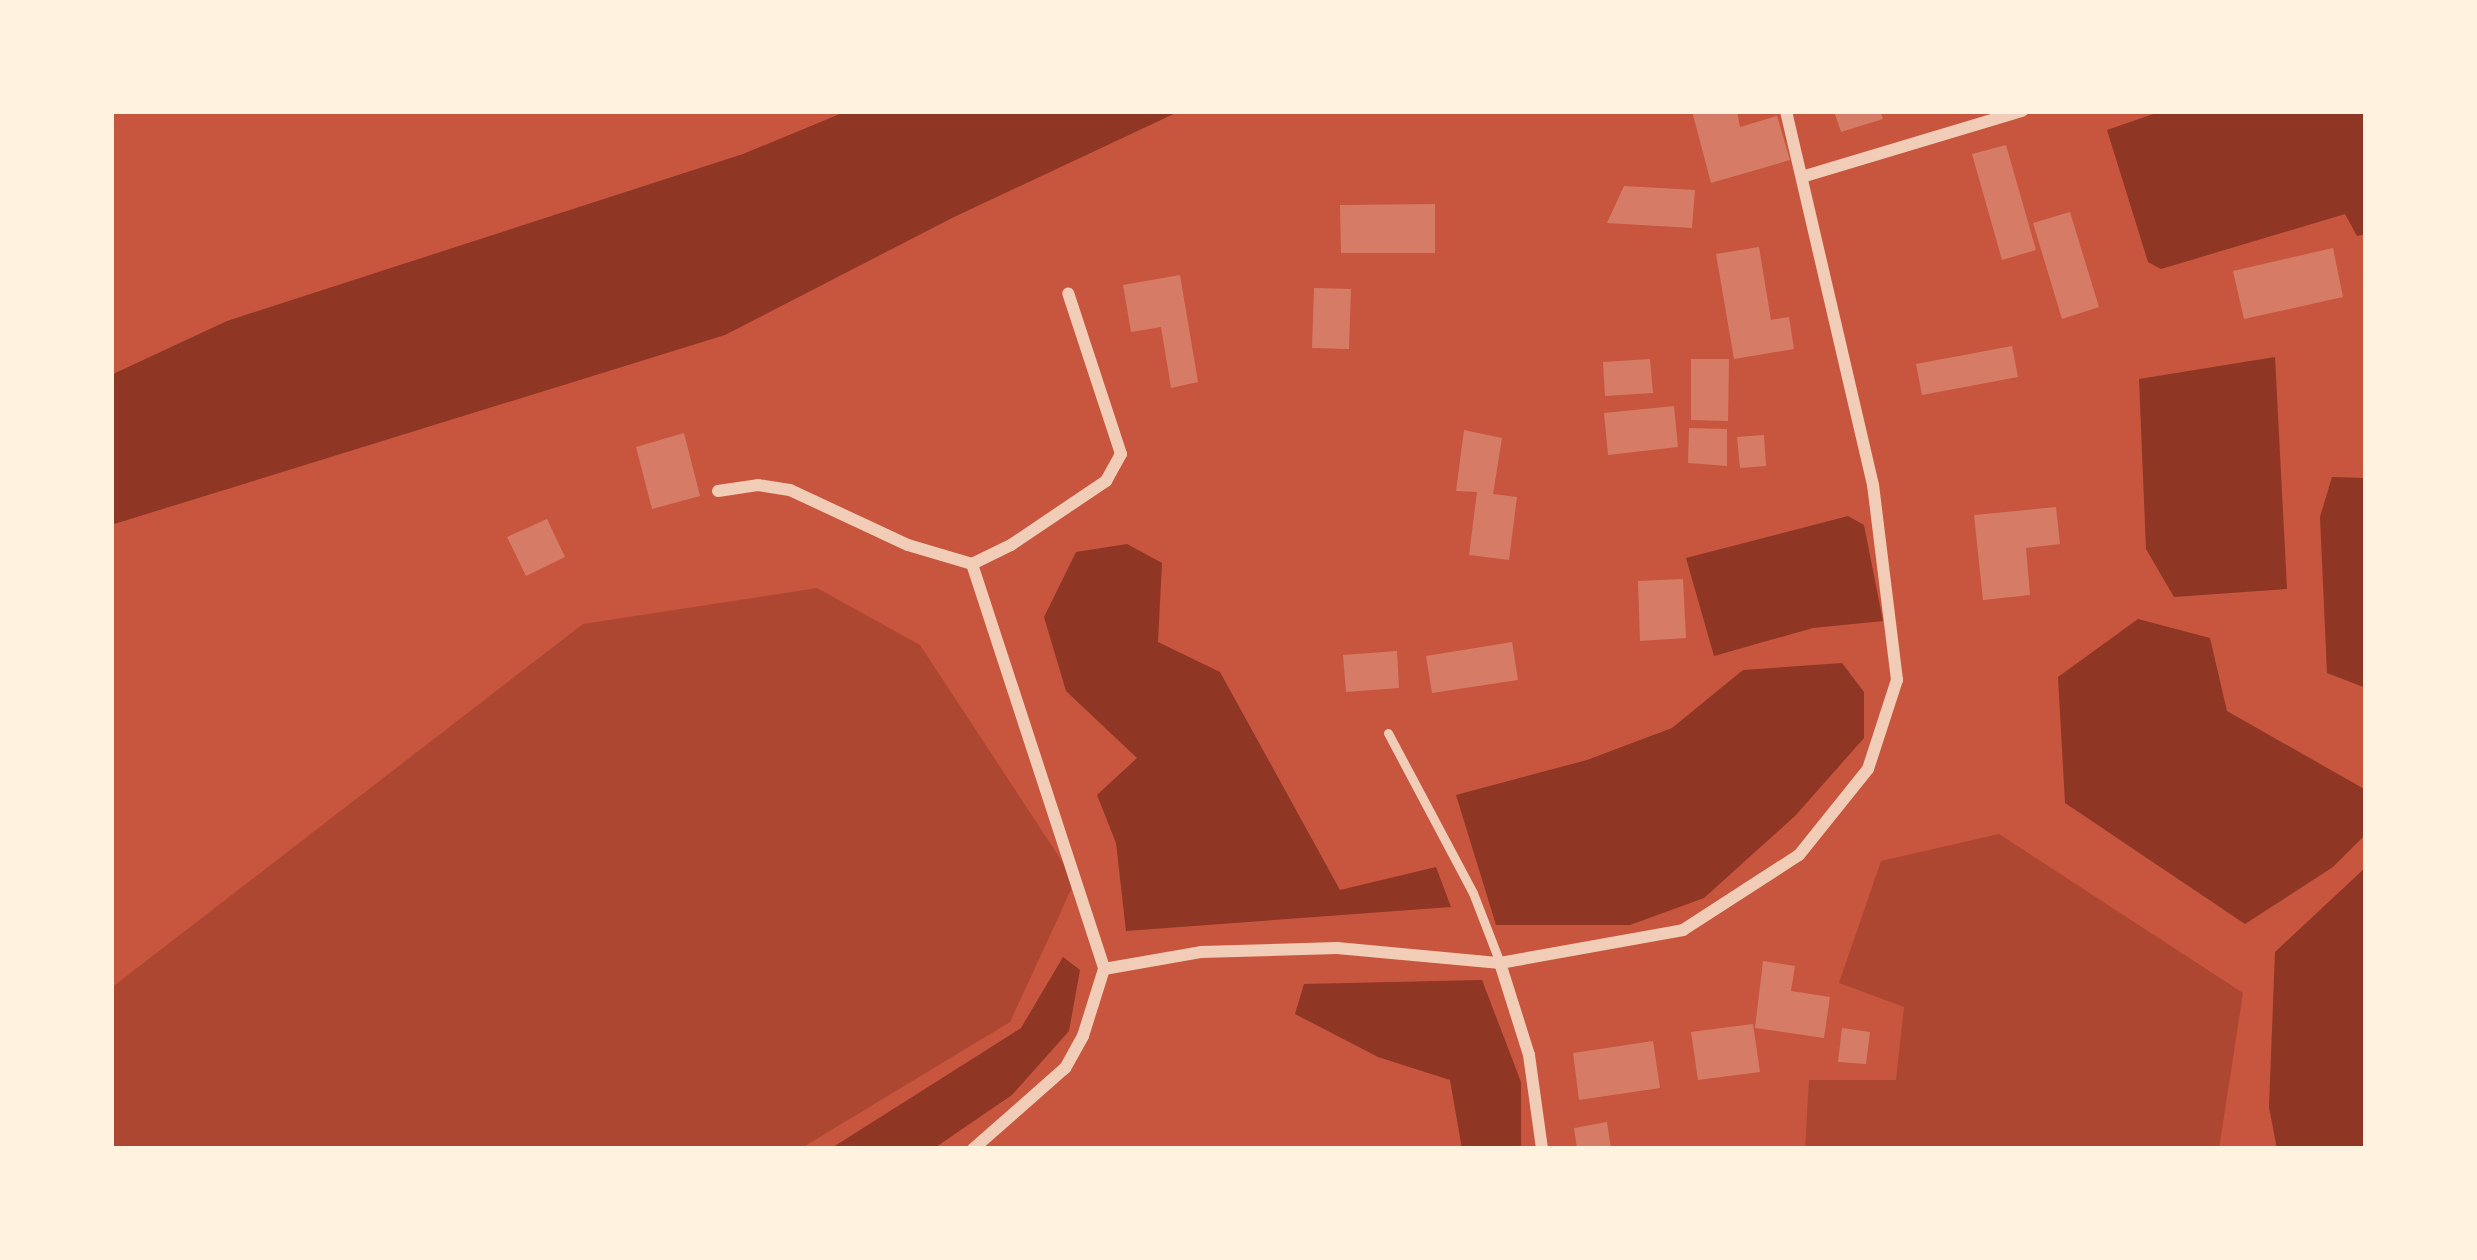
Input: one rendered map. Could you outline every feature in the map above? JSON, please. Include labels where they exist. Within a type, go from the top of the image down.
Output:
[{"type":"street","points":[[1104,970],[1202,952],[1337,948],[1500,964],[1682,930],[1799,855],[1868,770],[1897,680],[1873,485],[1786,111]]},
{"type":"street","points":[[1804,176],[2022,111]]},
{"type":"street","points":[[718,490],[758,485],[790,490],[845,520],[972,564],[1011,545],[1106,481],[1121,454],[1068,293]]},
{"type":"street","points":[[972,564],[1104,970],[1083,1036],[1065,1068],[973,1149]]},
{"type":"street","points":[[1500,964],[1529,1055],[1542,1149]]},
{"type":"lane","points":[[1388,733],[1473,893],[1500,964]]},
{"type":"shaded area","points":[[847,111],[1180,111],[954,217],[725,335],[111,525],[111,375],[227,321],[743,154]]},
{"type":"shaded area","points":[[2162,111],[2366,111],[2366,234],[2357,236],[2345,214],[2161,269],[2148,262],[2107,130]]},
{"type":"shaded area","points":[[2275,357],[2287,589],[2174,597],[2146,549],[2139,379]]},
{"type":"shaded area","points":[[2332,477],[2366,478],[2366,688],[2327,673],[2320,517]]},
{"type":"shaded area","points":[[1848,516],[1864,525],[1883,621],[1813,628],[1714,656],[1686,558]]},
{"type":"shaded area","points":[[1127,544],[1162,563],[1158,642],[1220,672],[1340,890],[1436,867],[1451,907],[1126,931],[1116,843],[1097,795],[1137,758],[1066,691],[1044,617],[1076,552]]},
{"type":"shaded area","points":[[817,588],[920,645],[1075,881],[1010,1022],[800,1149],[111,1149],[111,988],[583,624]]},
{"type":"shaded area","points":[[2138,619],[2210,638],[2227,711],[2366,790],[2366,834],[2333,867],[2245,924],[2065,803],[2058,677]]},
{"type":"shaded area","points":[[1842,663],[1864,692],[1864,738],[1795,816],[1704,898],[1630,925],[1496,925],[1456,795],[1587,760],[1672,728],[1743,670]]},
{"type":"shaded area","points":[[1999,834],[2243,993],[2219,1149],[1805,1149],[1809,1080],[1896,1080],[1904,1007],[1839,983],[1881,861]]},
{"type":"shaded area","points":[[2366,867],[2366,1149],[2277,1149],[2269,1107],[2275,952]]},
{"type":"shaded area","points":[[1063,957],[1080,970],[1069,1031],[1012,1095],[933,1149],[830,1149],[1021,1028]]},
{"type":"shaded area","points":[[1482,980],[1521,1082],[1521,1149],[1462,1149],[1450,1080],[1378,1057],[1295,1014],[1304,984]]},
{"type":"building","points":[[1692,111],[1737,111],[1740,127],[1777,116],[1790,160],[1711,183]]},
{"type":"building","points":[[1834,111],[1880,111],[1883,119],[1841,132]]},
{"type":"building","points":[[2006,145],[2036,250],[2002,260],[1972,154]]},
{"type":"building","points":[[1624,186],[1695,190],[1692,228],[1607,223]]},
{"type":"building","points":[[1435,204],[1435,253],[1341,253],[1340,205]]},
{"type":"building","points":[[2070,212],[2099,307],[2062,319],[2033,223]]},
{"type":"building","points":[[1759,247],[1771,320],[1789,317],[1794,349],[1734,359],[1716,254]]},
{"type":"building","points":[[2333,248],[2343,297],[2244,319],[2233,271]]},
{"type":"building","points":[[1180,275],[1198,382],[1171,388],[1161,327],[1131,332],[1123,285]]},
{"type":"building","points":[[1314,288],[1351,289],[1349,349],[1312,348]]},
{"type":"building","points":[[2012,346],[2018,377],[1922,395],[1916,364]]},
{"type":"building","points":[[1650,359],[1653,393],[1605,396],[1603,362]]},
{"type":"building","points":[[1691,359],[1729,359],[1728,421],[1691,420]]},
{"type":"building","points":[[1674,406],[1678,447],[1608,455],[1604,413]]},
{"type":"building","points":[[1689,428],[1727,429],[1727,466],[1688,463]]},
{"type":"building","points":[[1464,430],[1502,438],[1493,494],[1517,497],[1509,560],[1469,555],[1477,492],[1456,491]]},
{"type":"building","points":[[684,433],[700,496],[652,509],[636,447]]},
{"type":"building","points":[[1764,435],[1766,466],[1740,468],[1737,437]]},
{"type":"building","points":[[2056,507],[2060,544],[2026,548],[2030,595],[1983,600],[1974,515]]},
{"type":"building","points":[[547,519],[565,557],[526,576],[507,537]]},
{"type":"building","points":[[1683,579],[1686,638],[1640,641],[1638,581]]},
{"type":"building","points":[[1512,642],[1518,680],[1432,693],[1426,656]]},
{"type":"building","points":[[1397,651],[1399,688],[1346,692],[1343,655]]},
{"type":"building","points":[[1763,961],[1795,966],[1791,991],[1830,997],[1824,1038],[1755,1028]]},
{"type":"building","points":[[1753,1024],[1760,1072],[1698,1080],[1691,1032]]},
{"type":"building","points":[[1842,1028],[1870,1032],[1866,1064],[1838,1062]]},
{"type":"building","points":[[1653,1041],[1660,1088],[1579,1100],[1573,1053]]},
{"type":"building","points":[[1607,1122],[1611,1149],[1577,1149],[1574,1128]]}]
